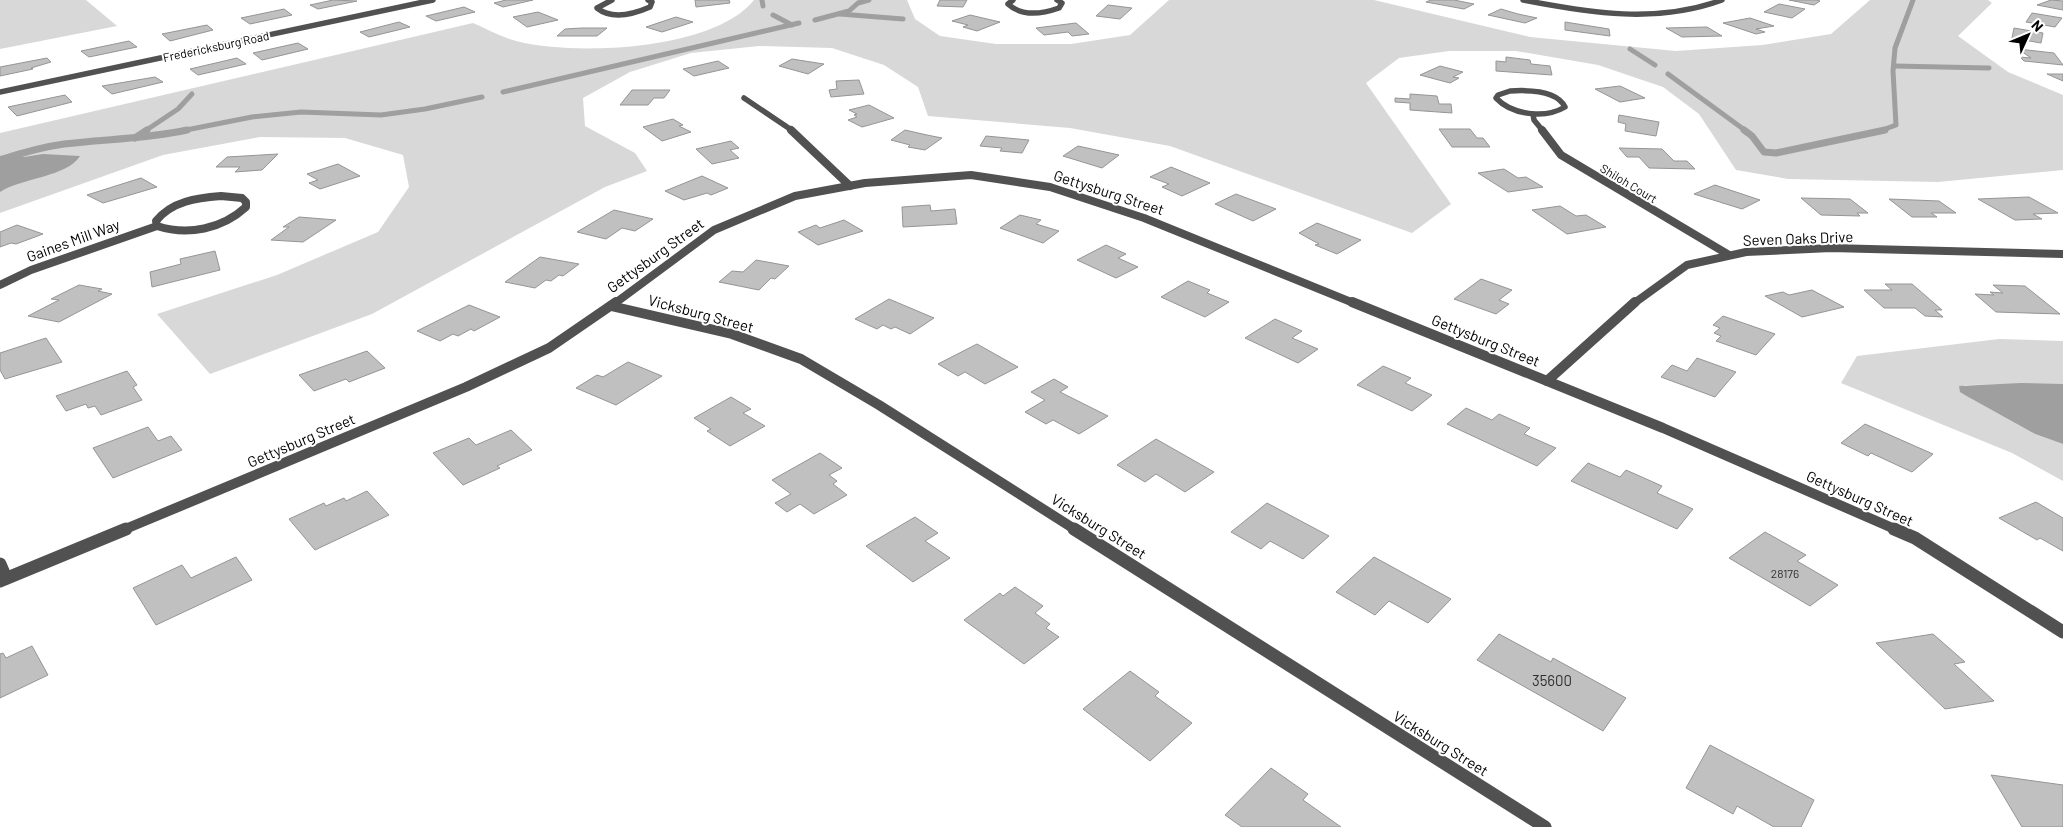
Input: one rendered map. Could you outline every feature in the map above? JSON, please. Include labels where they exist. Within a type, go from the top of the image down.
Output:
[{"type":"street","name":"Fredericksburg Road","points":[[0,92],[433,0]]},
{"type":"street","points":[[611,0],[596,8],[602,12],[628,13],[650,7],[652,2],[648,0]]},
{"type":"street","points":[[1012,0],[1008,4],[1014,9],[1038,12],[1059,8],[1062,3],[1058,0]]},
{"type":"street","points":[[1523,0],[1567,9],[1618,14],[1662,14],[1707,7],[1722,0]]},
{"type":"street","points":[[1510,91],[1530,91],[1552,96],[1564,104],[1565,107],[1561,111],[1532,114],[1504,106],[1498,102],[1498,95],[1510,91]]},
{"type":"street","points":[[744,98],[796,132],[850,186]]},
{"type":"street","name":"Shiloh Court","points":[[1532,114],[1534,120],[1561,155],[1729,255]]},
{"type":"street","name":"Gettysburg Street","points":[[3,580],[466,387],[549,348],[611,306],[664,264],[714,230],[795,196],[850,186],[971,175],[1050,187],[1144,218],[1663,428],[1915,538],[2063,632]]},
{"type":"street","name":"Gaines Mill Way","points":[[0,285],[31,270],[157,226],[175,231],[212,226],[241,213],[246,207],[246,202],[242,198],[221,196],[192,200],[178,204],[159,216],[156,221],[157,226]]},
{"type":"street","name":"Seven Oaks Drive","points":[[1547,381],[1628,307],[1687,265],[1746,252],[1830,248],[2063,254]]},
{"type":"street","name":"Vicksburg Street","points":[[611,306],[732,334],[800,359],[888,411],[1545,827]]},
{"type":"street","points":[[0,564],[3,580]]},
{"type":"shaded area","points":[[0,0],[86,0],[117,26],[0,49]]},
{"type":"shaded area","points":[[754,0],[907,0],[915,19],[940,36],[996,44],[1071,44],[1130,35],[1169,0],[1374,0],[1530,37],[1676,51],[1762,45],[1831,34],[1870,0],[1988,0],[1992,3],[1958,36],[2008,72],[2063,95],[2063,170],[1938,182],[1788,179],[1736,170],[1699,114],[1663,87],[1598,65],[1516,51],[1449,51],[1399,58],[1366,83],[1451,204],[1412,233],[1170,146],[1070,128],[928,116],[918,87],[884,65],[832,48],[759,46],[691,53],[630,72],[583,98],[585,126],[635,153],[647,171],[605,187],[372,314],[210,374],[157,314],[277,275],[378,232],[409,187],[403,155],[345,138],[260,137],[163,155],[0,213],[0,133],[473,23],[510,39],[541,46],[606,48],[642,45],[676,39],[708,30],[734,17]]},
{"type":"shaded area","points":[[18,154],[24,157],[43,154],[80,156],[65,169],[20,183],[0,192],[0,156]]},
{"type":"shaded area","points":[[1999,339],[2063,341],[2063,384],[1964,385],[1970,398],[2035,434],[2063,444],[2063,481],[2012,453],[1841,383],[1857,356]]},
{"type":"shaded area","points":[[2021,383],[2063,384],[2063,444],[2035,434],[1970,398],[1960,392],[1959,386]]},
{"type":"building","points":[[333,0],[357,1],[318,9],[310,5]]},
{"type":"building","points":[[506,0],[533,0],[503,7],[494,3]]},
{"type":"building","points":[[695,0],[729,0],[730,3],[696,7]]},
{"type":"building","points":[[940,0],[967,0],[963,7],[937,6]]},
{"type":"building","points":[[1431,0],[1454,0],[1474,4],[1464,9],[1426,2]]},
{"type":"building","points":[[1789,0],[1816,0],[1820,1],[1814,5]]},
{"type":"building","points":[[2051,0],[2063,1],[2063,10],[2037,5]]},
{"type":"building","points":[[1779,4],[1805,9],[1792,18],[1764,12]]},
{"type":"building","points":[[1108,5],[1132,8],[1120,19],[1096,16]]},
{"type":"building","points":[[464,7],[475,12],[436,21],[426,16]]},
{"type":"building","points":[[284,9],[292,15],[250,24],[241,18]]},
{"type":"building","points":[[1501,9],[1537,18],[1525,23],[1488,15]]},
{"type":"building","points":[[538,12],[558,20],[527,27],[513,17]]},
{"type":"building","points":[[2032,13],[2062,18],[2055,27],[2026,22]]},
{"type":"building","points":[[970,15],[1000,22],[977,31],[963,27],[968,25],[952,21]]},
{"type":"building","points":[[676,17],[693,22],[662,32],[646,27]]},
{"type":"building","points":[[1750,18],[1774,26],[1756,29],[1765,32],[1756,34],[1723,23]]},
{"type":"building","points":[[399,22],[410,27],[369,37],[360,32]]},
{"type":"building","points":[[1565,22],[1609,29],[1610,36],[1565,30]]},
{"type":"building","points":[[1076,23],[1089,34],[1072,36],[1068,32],[1044,35],[1036,28]]},
{"type":"building","points":[[207,25],[213,30],[170,41],[162,34]]},
{"type":"building","points":[[1707,27],[1722,36],[1682,37],[1666,28]]},
{"type":"building","points":[[607,28],[597,36],[557,36],[565,29]]},
{"type":"building","points":[[2014,28],[2043,33],[2041,43],[2012,38]]},
{"type":"building","points":[[129,41],[137,47],[89,57],[81,51]]},
{"type":"building","points":[[298,43],[308,49],[262,60],[253,53]]},
{"type":"building","points":[[2018,49],[2054,53],[2063,65],[2024,61],[2020,57],[2031,58]]},
{"type":"building","points":[[1506,57],[1530,60],[1531,64],[1550,66],[1552,75],[1496,71],[1496,61],[1506,62]]},
{"type":"building","points":[[47,58],[51,62],[31,68],[33,69],[0,76],[0,67]]},
{"type":"building","points":[[237,58],[246,64],[198,75],[190,69]]},
{"type":"building","points":[[792,59],[824,64],[808,74],[779,66]]},
{"type":"building","points":[[718,61],[729,68],[694,76],[683,69]]},
{"type":"building","points":[[1440,66],[1463,72],[1453,77],[1459,78],[1450,83],[1420,75]]},
{"type":"building","points":[[2047,74],[2063,74],[2063,81]]},
{"type":"building","points":[[155,77],[163,82],[112,94],[102,86]]},
{"type":"building","points":[[859,80],[864,94],[831,97],[829,90],[837,89],[836,81]]},
{"type":"building","points":[[1620,86],[1645,98],[1620,102],[1595,89]]},
{"type":"building","points":[[632,90],[670,90],[664,98],[654,98],[648,105],[620,105]]},
{"type":"building","points":[[1410,94],[1437,96],[1439,104],[1451,104],[1452,113],[1410,110],[1410,103],[1395,102],[1395,98],[1410,99]]},
{"type":"building","points":[[65,95],[72,102],[17,116],[8,107]]},
{"type":"building","points":[[869,105],[894,118],[862,127],[848,120],[857,117],[854,115],[857,114],[849,110]]},
{"type":"building","points":[[1619,115],[1659,122],[1656,136],[1625,131],[1626,124],[1618,122]]},
{"type":"building","points":[[673,119],[683,125],[679,126],[691,132],[662,141],[643,127]]},
{"type":"building","points":[[1439,129],[1470,129],[1477,138],[1483,138],[1490,147],[1452,147]]},
{"type":"building","points":[[905,130],[942,138],[925,150],[908,147],[910,145],[891,140]]},
{"type":"building","points":[[986,136],[1029,140],[1022,153],[1000,151],[1002,148],[980,146]]},
{"type":"building","points":[[731,141],[739,148],[730,150],[739,158],[712,164],[696,149]]},
{"type":"building","points":[[1078,146],[1119,155],[1102,168],[1063,156]]},
{"type":"building","points":[[1619,148],[1662,149],[1674,161],[1687,161],[1695,169],[1649,168],[1639,157],[1627,157]]},
{"type":"building","points":[[278,154],[262,170],[235,172],[240,167],[216,167],[227,157]]},
{"type":"building","points":[[338,164],[360,176],[320,189],[309,183],[318,180],[307,174]]},
{"type":"building","points":[[1171,167],[1210,183],[1182,196],[1162,187],[1169,184],[1150,177]]},
{"type":"building","points":[[1504,169],[1518,178],[1526,177],[1543,187],[1508,192],[1478,173]]},
{"type":"building","points":[[702,176],[728,188],[711,195],[707,193],[684,200],[665,191]]},
{"type":"building","points":[[141,178],[157,187],[103,203],[87,195]]},
{"type":"building","points":[[1715,185],[1760,200],[1742,209],[1694,194]]},
{"type":"building","points":[[1236,194],[1276,209],[1253,221],[1215,204]]},
{"type":"building","points":[[2029,197],[2058,213],[2033,214],[2042,219],[2015,220],[1978,199]]},
{"type":"building","points":[[1801,198],[1850,199],[1868,213],[1857,213],[1860,216],[1821,215]]},
{"type":"building","points":[[1889,199],[1939,201],[1956,213],[1931,213],[1937,217],[1912,217]]},
{"type":"building","points":[[930,205],[931,211],[955,209],[957,224],[903,227],[902,207]]},
{"type":"building","points":[[1560,206],[1576,216],[1586,215],[1606,227],[1567,234],[1532,210]]},
{"type":"building","points":[[614,210],[653,219],[635,231],[622,228],[606,239],[577,232]]},
{"type":"building","points":[[1020,215],[1041,220],[1036,224],[1059,231],[1043,243],[1000,228]]},
{"type":"building","points":[[299,217],[336,220],[303,242],[271,240],[289,227],[283,227]]},
{"type":"building","points":[[844,220],[863,231],[818,245],[798,232],[816,225],[820,228]]},
{"type":"building","points":[[1317,223],[1361,240],[1337,254],[1315,245],[1319,244],[1299,233]]},
{"type":"building","points":[[17,225],[43,234],[16,244],[11,243],[0,247],[0,232]]},
{"type":"building","points":[[1106,245],[1126,254],[1118,258],[1138,267],[1116,278],[1077,260]]},
{"type":"building","points":[[215,251],[220,270],[152,287],[150,272],[181,264],[180,259]]},
{"type":"building","points":[[540,257],[579,264],[563,276],[559,275],[551,281],[546,280],[535,288],[505,282]]},
{"type":"building","points":[[756,260],[789,266],[775,279],[771,278],[759,290],[719,282],[732,271],[743,272]]},
{"type":"building","points":[[1481,279],[1512,290],[1499,300],[1509,304],[1496,314],[1454,299]]},
{"type":"building","points":[[1188,281],[1210,290],[1207,293],[1229,302],[1205,317],[1161,297]]},
{"type":"building","points":[[1885,284],[1912,284],[1942,310],[1935,310],[1943,317],[1925,316],[1915,308],[1884,308],[1864,290],[1892,290]]},
{"type":"building","points":[[79,285],[102,289],[98,291],[112,294],[59,322],[28,316],[59,300],[51,299]]},
{"type":"building","points":[[1993,285],[2025,286],[2060,314],[1996,312],[1975,294],[1994,295],[1990,292],[2003,293]]},
{"type":"building","points":[[1812,290],[1844,307],[1802,317],[1765,296],[1783,292],[1789,295]]},
{"type":"building","points":[[889,299],[934,318],[910,334],[895,327],[891,329],[883,325],[877,329],[855,319]]},
{"type":"building","points":[[469,305],[500,317],[474,331],[471,329],[458,336],[453,334],[440,341],[417,331]]},
{"type":"building","points":[[1723,316],[1775,334],[1756,355],[1716,341],[1721,336],[1714,333],[1720,328],[1713,325]]},
{"type":"building","points":[[1275,319],[1302,331],[1292,338],[1318,349],[1298,363],[1245,338]]},
{"type":"building","points":[[46,338],[62,362],[5,379],[0,370],[0,353]]},
{"type":"building","points":[[977,344],[1018,367],[985,384],[965,372],[958,376],[938,364]]},
{"type":"building","points":[[367,351],[385,368],[349,382],[346,379],[314,391],[299,375]]},
{"type":"building","points":[[1697,358],[1736,372],[1715,397],[1661,377],[1672,365],[1687,371]]},
{"type":"building","points":[[628,362],[662,376],[616,405],[576,388],[597,375],[603,377]]},
{"type":"building","points":[[1383,366],[1411,378],[1405,383],[1432,395],[1412,411],[1357,385]]},
{"type":"building","points":[[127,371],[137,385],[133,387],[142,400],[101,415],[95,406],[88,408],[86,404],[66,411],[56,396]]},
{"type":"building","points":[[1054,379],[1068,387],[1060,392],[1108,416],[1079,434],[1053,420],[1046,424],[1025,412],[1045,400],[1031,392]]},
{"type":"building","points":[[731,397],[751,409],[743,413],[765,426],[730,446],[707,431],[711,429],[694,418]]},
{"type":"building","points":[[1466,408],[1492,420],[1499,414],[1530,428],[1524,434],[1556,448],[1537,466],[1447,424]]},
{"type":"building","points":[[1865,424],[1933,454],[1912,472],[1871,453],[1868,456],[1841,443]]},
{"type":"building","points":[[148,427],[158,441],[171,436],[182,450],[113,478],[93,448]]},
{"type":"building","points":[[511,430],[532,450],[497,466],[500,468],[463,485],[433,453],[469,438],[476,445]]},
{"type":"building","points":[[1156,439],[1214,472],[1185,492],[1156,474],[1145,482],[1117,465]]},
{"type":"building","points":[[820,453],[842,468],[829,475],[837,481],[833,484],[847,495],[814,514],[800,504],[787,512],[775,503],[791,494],[772,480]]},
{"type":"building","points":[[1588,463],[1620,477],[1626,470],[1662,486],[1657,493],[1693,509],[1677,529],[1571,481]]},
{"type":"building","points":[[367,491],[389,515],[315,550],[289,519],[324,503],[326,506],[344,498],[346,501]]},
{"type":"building","points":[[2036,502],[2063,518],[2063,551],[2040,538],[2037,540],[1999,518]]},
{"type":"building","points":[[1267,503],[1329,536],[1303,559],[1270,541],[1261,549],[1231,532]]},
{"type":"building","points":[[915,517],[938,533],[925,541],[950,558],[913,582],[866,546]]},
{"type":"building","points":[[1765,532],[1806,555],[1797,561],[1838,585],[1810,606],[1729,558]]},
{"type":"building","points":[[236,557],[252,580],[156,625],[133,588],[182,565],[191,578]]},
{"type":"building","points":[[1374,557],[1451,599],[1428,623],[1389,601],[1375,615],[1336,592]]},
{"type":"building","points":[[1015,587],[1043,606],[1035,613],[1050,624],[1046,628],[1059,637],[1024,664],[964,620],[1000,593],[1003,596]]},
{"type":"building","points":[[1499,634],[1551,662],[1553,658],[1626,698],[1603,731],[1477,660]]},
{"type":"building","points":[[1933,634],[1965,662],[1954,664],[1994,701],[1945,709],[1876,643]]},
{"type":"building","points":[[32,646],[48,675],[0,698],[0,654],[3,653],[6,658]]},
{"type":"building","points":[[1130,671],[1159,692],[1155,696],[1192,723],[1150,761],[1083,709]]},
{"type":"building","points":[[1710,745],[1814,800],[1801,827],[1774,827],[1737,806],[1733,814],[1686,788]]},
{"type":"building","points":[[1271,768],[1308,794],[1303,800],[1341,827],[1242,827],[1225,815]]},
{"type":"building","points":[[1991,775],[2063,785],[2063,827],[2022,827]]},
{"type":"waterway","points":[[762,0],[763,6]]},
{"type":"waterway","points":[[815,20],[849,11],[858,3],[869,0]]},
{"type":"waterway","points":[[1880,131],[1896,125],[1893,71],[1895,48],[1913,0]]},
{"type":"waterway","points":[[840,14],[903,19]]},
{"type":"waterway","points":[[773,15],[792,25]]},
{"type":"waterway","points":[[792,25],[799,23]]},
{"type":"waterway","points":[[503,92],[792,25]]},
{"type":"waterway","points":[[1630,49],[1655,65]]},
{"type":"waterway","points":[[1894,66],[1989,68]]},
{"type":"waterway","points":[[1668,74],[1746,131]]},
{"type":"waterway","points":[[145,131],[178,109],[192,94]]},
{"type":"waterway","points":[[182,131],[252,117],[301,112],[381,115],[425,109],[482,97]]},
{"type":"waterway","points":[[137,137],[147,130]]},
{"type":"waterway","points":[[182,131],[187,130]]},
{"type":"waterway","points":[[1744,130],[1752,136],[1764,152],[1776,153],[1885,130]]},
{"type":"waterway","points":[[137,137],[182,131]]},
{"type":"waterway","points":[[0,160],[56,145],[137,137]]}]
